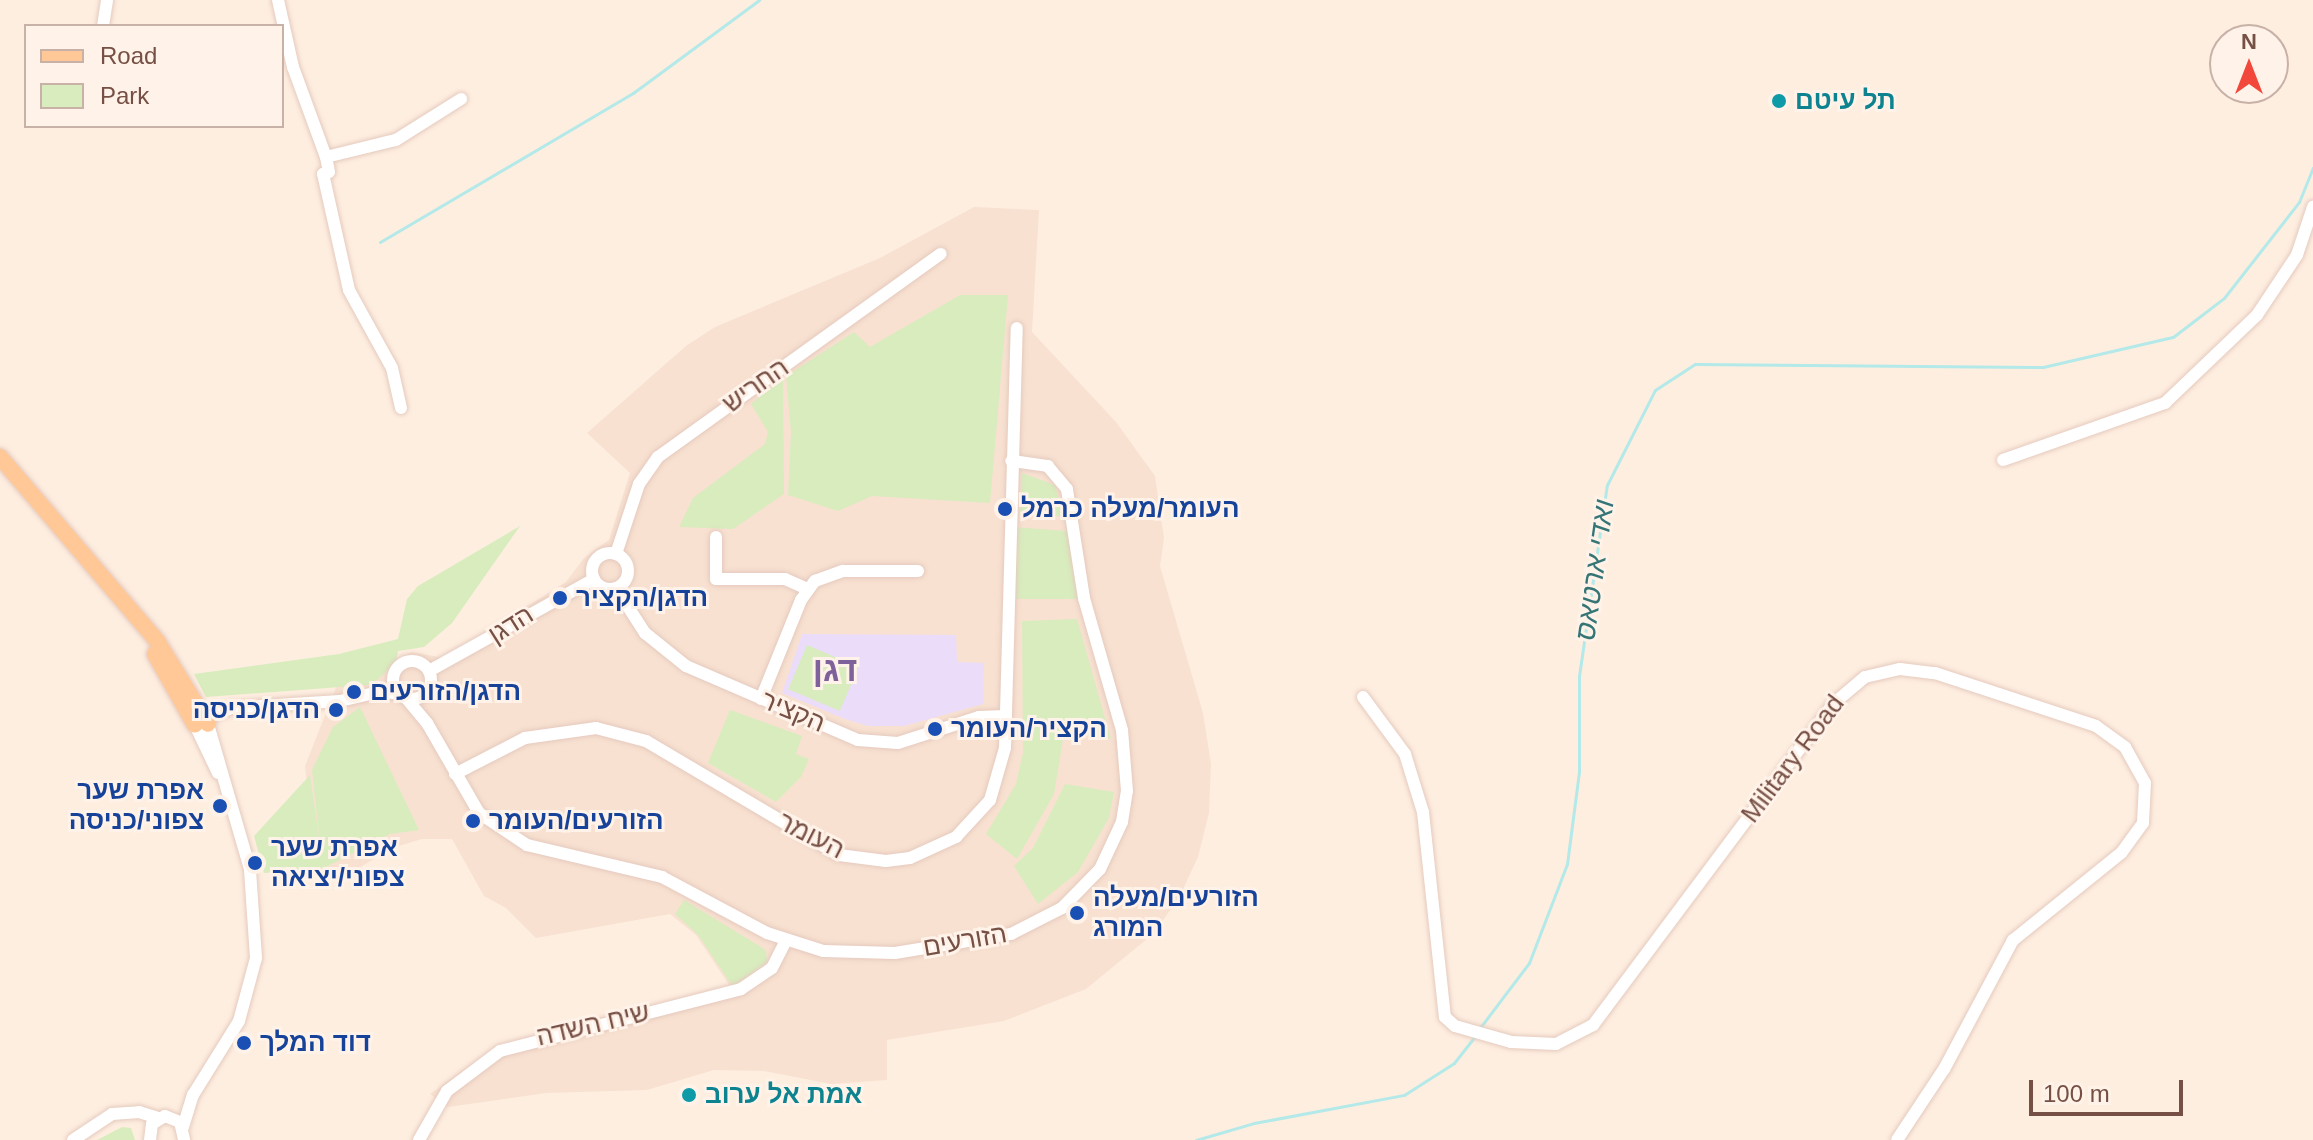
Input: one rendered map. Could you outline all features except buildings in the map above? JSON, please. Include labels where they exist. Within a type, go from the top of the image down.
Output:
[{"type":"main road","points":[[0,457],[167,656],[202,722]]},
{"type":"street","points":[[103,24],[107,0]]},
{"type":"street","points":[[278,0],[283,24]]},
{"type":"street","points":[[284,27],[293,67],[326,157],[329,172],[323,174],[349,290],[392,368],[401,408]]},
{"type":"street","points":[[326,157],[396,140],[461,99]]},
{"type":"street","points":[[2003,460],[2165,403],[2257,315],[2297,255],[2313,207]]},
{"type":"street","name":"החריש","points":[[616,554],[639,484],[658,457],[941,254]]},
{"type":"street","name":"העומר","points":[[455,774],[544,733],[613,730],[662,750],[839,855],[886,861],[934,849],[974,820],[1000,775],[1006,716],[1017,328]]},
{"type":"street","name":"הזורעים","points":[[402,696],[429,726],[479,813],[518,842],[662,877],[786,941],[823,951],[875,955],[1011,934],[1062,908],[1091,879],[1113,845],[1125,805],[1127,761],[1081,585],[1067,489],[1048,466],[1011,461]]},
{"type":"street","points":[[716,537],[716,579],[785,579],[807,589]]},
{"type":"street","points":[[616,554],[628,571],[616,588],[602,587],[594,579],[597,558],[616,554]]},
{"type":"street","points":[[761,699],[807,589],[836,572],[918,571]]},
{"type":"street","name":"הדגן","points":[[429,671],[594,579]]},
{"type":"street","name":"הקציר","points":[[616,588],[637,623],[665,651],[697,672],[853,738],[881,744],[979,717],[1006,716]]},
{"type":"street","points":[[372,693],[395,671],[412,661],[429,671],[425,706],[429,726]]},
{"type":"street","name":"Military Road","points":[[1363,697],[1405,754],[1423,812],[1445,1017],[1455,1026],[1511,1042],[1556,1044],[1593,1025],[1833,704],[1865,677],[1900,669],[1935,673],[2096,726],[2125,747],[2145,783],[2143,823],[2121,853],[2013,940],[1944,1069],[1897,1140]]},
{"type":"street","points":[[395,671],[402,696]]},
{"type":"street","points":[[73,1140],[112,1114],[131,1112],[162,1117],[183,1133],[193,1095],[239,1021],[256,958],[254,891],[228,794],[202,722],[253,706],[340,701],[372,693],[418,698],[429,689]]},
{"type":"street","name":"שיח השדה","points":[[419,1140],[447,1091],[493,1055],[534,1038],[741,989],[772,968],[786,941]]},
{"type":"street","points":[[131,1112],[149,1138],[162,1117],[193,1095]]},
{"type":"shaded area","name":"דגן","points":[[974,207],[1039,210],[1032,332],[1116,422],[1155,476],[1164,538],[1160,566],[1203,713],[1211,764],[1209,813],[1198,857],[1179,898],[1153,934],[1086,989],[1004,1021],[887,1040],[887,1080],[831,1084],[764,1071],[714,1070],[647,1090],[546,1093],[448,1107],[430,1094],[492,1050],[535,1035],[731,988],[696,935],[670,914],[536,938],[506,908],[484,896],[452,839],[422,839],[392,848],[349,874],[318,882],[305,766],[337,685],[412,652],[444,658],[566,582],[584,558],[609,540],[630,473],[587,433],[686,346],[715,327],[880,258]]},
{"type":"shaded area","points":[[802,634],[956,635],[957,662],[984,663],[983,704],[904,726],[868,726],[845,719],[782,693]]},
{"type":"green space","points":[[960,295],[1008,295],[990,503],[872,496],[838,511],[788,495],[791,432],[786,376],[854,332],[870,347]]},
{"type":"green space","points":[[783,377],[784,494],[733,529],[679,527],[693,498],[765,444],[768,432],[751,404]]},
{"type":"green space","points":[[1022,473],[1055,485],[1064,516],[1020,515]]},
{"type":"green space","points":[[520,526],[452,623],[424,647],[398,651],[396,663],[367,685],[206,697],[194,674],[339,654],[398,639],[407,599],[418,586]]},
{"type":"green space","points":[[1014,527],[1068,531],[1079,599],[1013,599]]},
{"type":"green space","points":[[1077,619],[1111,739],[1064,733],[1054,794],[1017,859],[986,834],[1016,784],[1023,753],[1022,621]]},
{"type":"green space","points":[[807,645],[859,667],[840,711],[788,689]]},
{"type":"green space","points":[[360,707],[419,830],[390,834],[322,869],[264,873],[254,836],[310,775],[320,845],[312,770],[333,727]]},
{"type":"green space","points":[[730,710],[802,736],[796,754],[809,759],[801,777],[776,802],[708,763]]},
{"type":"green space","points":[[1065,784],[1114,792],[1109,818],[1078,872],[1038,904],[1014,866],[1033,848]]},
{"type":"green space","points":[[684,900],[766,950],[767,962],[733,987],[698,935],[675,914]]},
{"type":"green space","points":[[122,1127],[131,1128],[135,1140],[97,1140]]},
{"type":"waterway","points":[[380,242],[633,93],[759,0]]},
{"type":"waterway","name":"ואדי ארטאס","points":[[1479,1029],[1529,963],[1567,864],[1579,772],[1579,676],[1607,485],[1655,390],[1695,364],[2043,367],[2173,337],[2224,298],[2299,202],[2313,168]]},
{"type":"waterway","name":"ואדי ארטאס","points":[[1196,1140],[1254,1123],[1404,1095],[1454,1063],[1475,1036]]},
{"type":"place","name":"תל עיטם","points":[[1779,101]]},
{"type":"place","name":"העומר/מעלה כרמל","points":[[1005,509]]},
{"type":"place","name":"הדגן/הקציר","points":[[560,598]]},
{"type":"place","name":"הדגן/הזורעים","points":[[354,692]]},
{"type":"place","name":"הדגן/כניסה","points":[[336,710]]},
{"type":"place","name":"הקציר/העומר","points":[[935,729]]},
{"type":"place","name":"אפרת שער צפוני/כניסה","points":[[220,806]]},
{"type":"place","name":"הזורעים/העומר","points":[[473,821]]},
{"type":"place","name":"אפרת שער צפוני/יציאה","points":[[255,863]]},
{"type":"place","name":"הזורעים/מעלה המורג","points":[[1077,913]]},
{"type":"place","name":"דוד המלך","points":[[244,1043]]},
{"type":"place","name":"אמת אל ערוב","points":[[689,1095]]},
{"type":"district","name":"דגן","points":[[835,670]]}]
